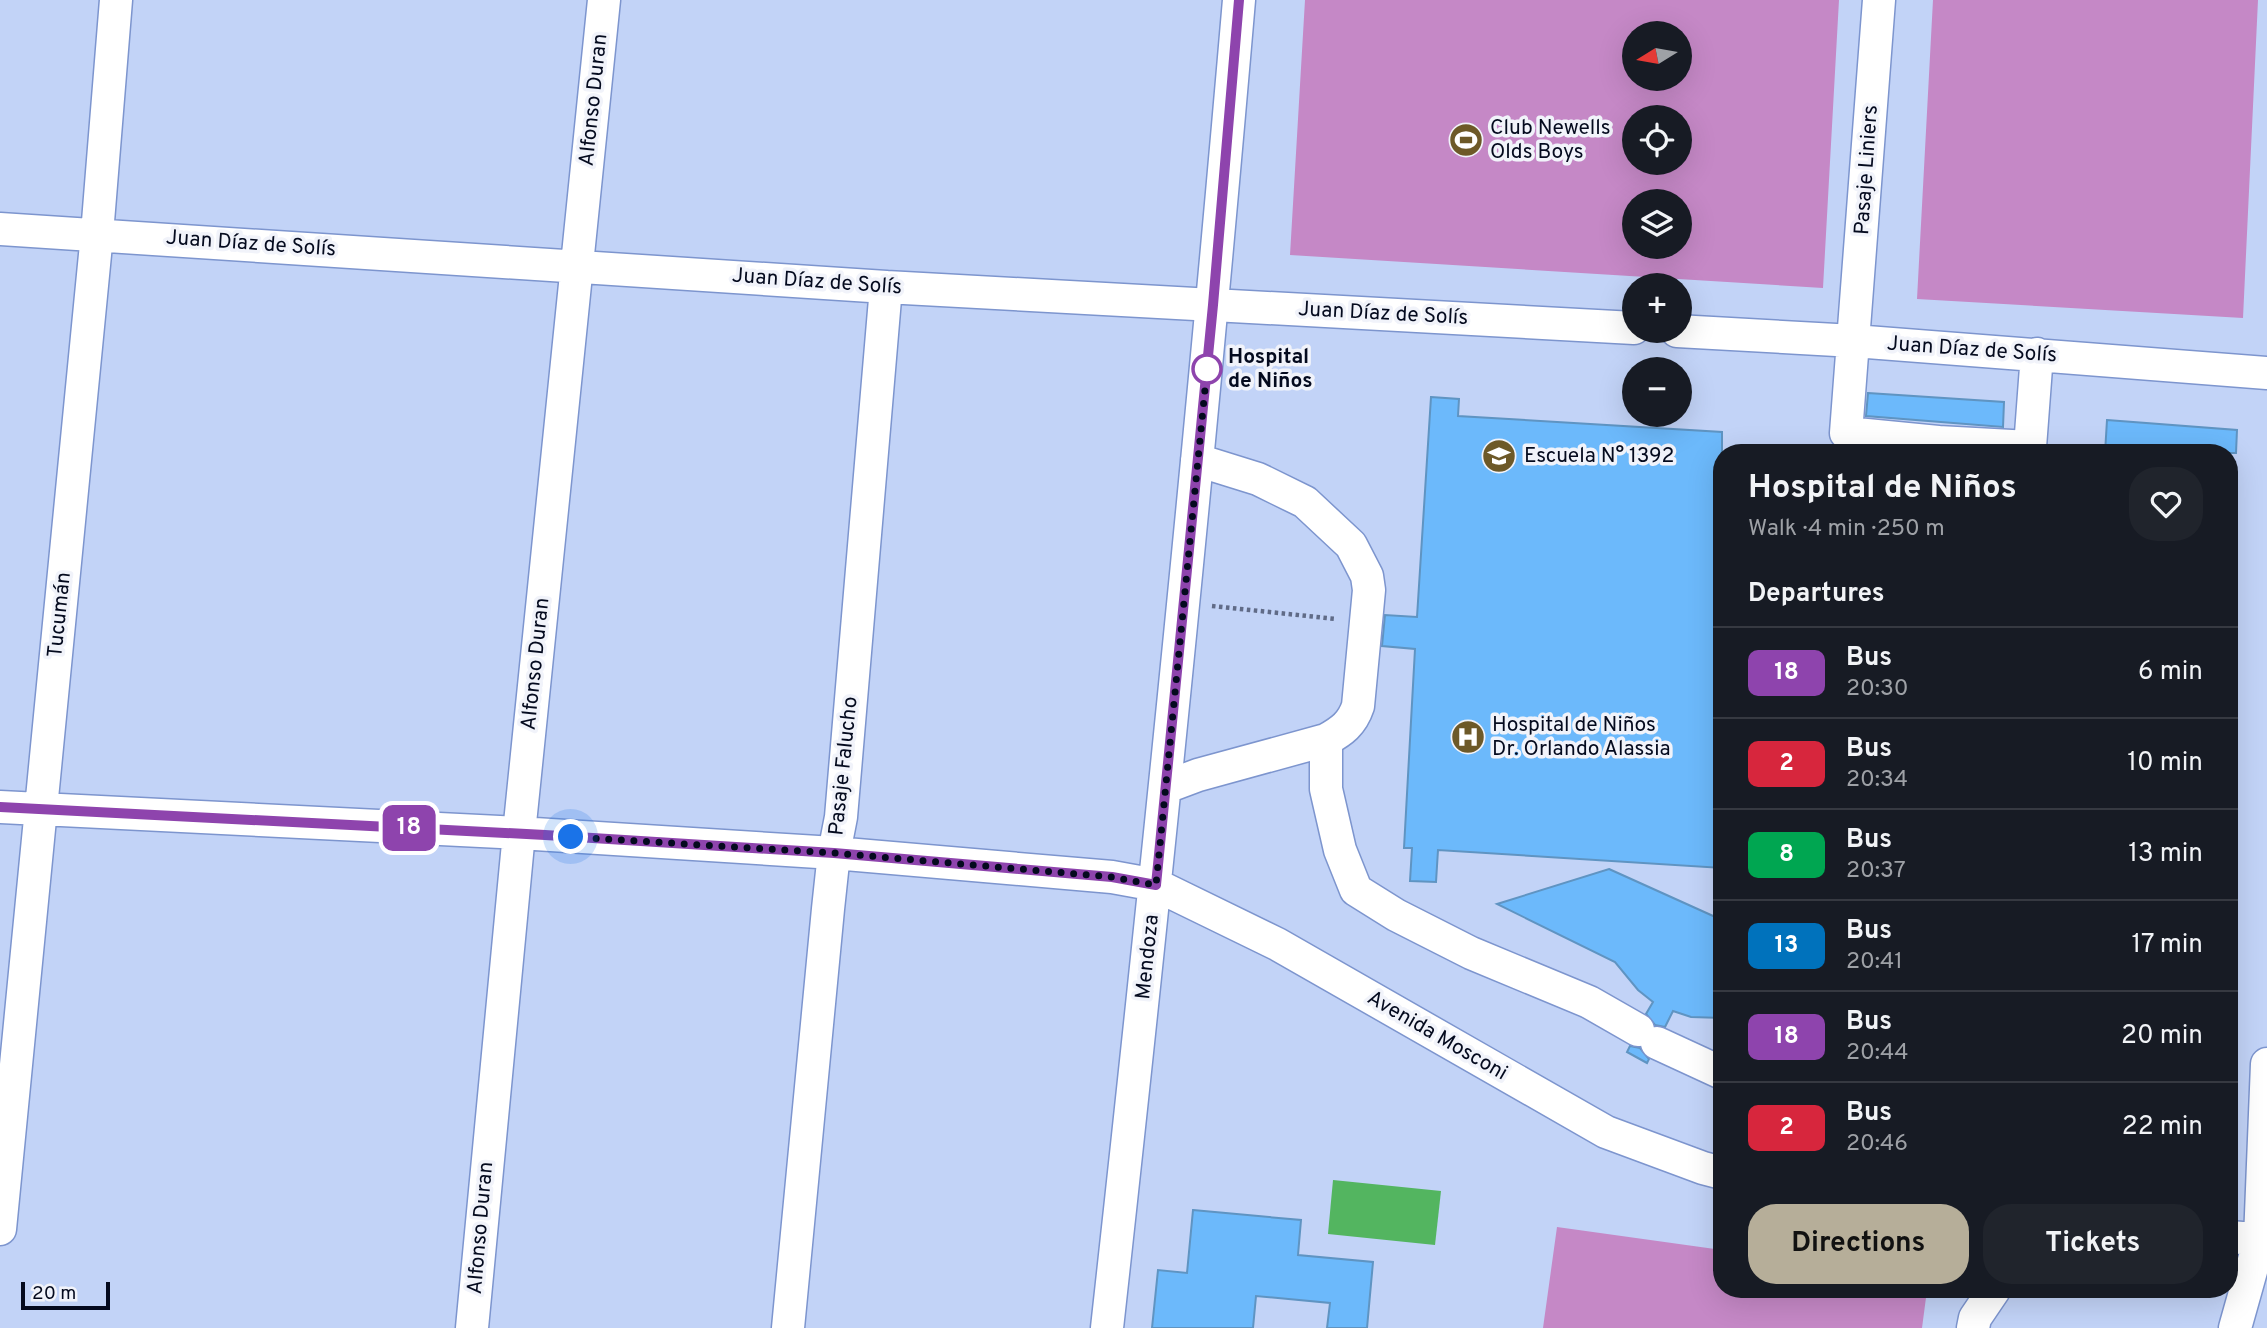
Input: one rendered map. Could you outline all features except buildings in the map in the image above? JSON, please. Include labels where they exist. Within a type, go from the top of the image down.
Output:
[{"type":"street","name":"Tucumán","points":[[0,1229],[97,234],[116,0]]},
{"type":"street","name":"Alfonso Duran","points":[[472,1328],[604,0]]},
{"type":"street","name":"Mendoza","points":[[1107,1328],[1166,788],[1213,305],[1239,0]]},
{"type":"street","name":"Pasaje Liniers","points":[[1879,0],[1846,433],[1918,444]]},
{"type":"street","name":"Juan Díaz de Solís","points":[[0,229],[886,287],[1622,327]]},
{"type":"street","name":"Pasaje Falucho","points":[[788,1328],[834,853],[841,817],[886,287]]},
{"type":"street","name":"Juan Díaz de Solís","points":[[1692,332],[2038,354],[2267,373]]},
{"type":"street","points":[[2030,444],[2038,354]]},
{"type":"street","points":[[1166,788],[1198,775],[1326,740],[1353,721],[1358,706],[1369,590],[1367,576],[1351,545],[1305,502],[1258,479],[1197,460]]},
{"type":"street","points":[[1326,740],[1325,789],[1340,850],[1356,890],[1396,915],[1471,953],[1589,1002],[1648,1037],[1713,1069]]},
{"type":"street","name":"Avenida Mosconi","points":[[0,807],[834,853],[1112,877],[1156,885],[1277,944],[1606,1132],[1713,1170]]},
{"type":"street","points":[[2235,1328],[2252,1239],[2267,1064]]},
{"type":"street","points":[[1973,1328],[1975,1318],[1989,1298]]},
{"type":"path","points":[[1184,601],[1239,610],[1342,620]]},
{"type":"shaded area","name":"Club Newells Olds Boys","points":[[1305,0],[1839,0],[1823,288],[1692,280],[1692,273],[1622,273],[1622,276],[1290,255]]},
{"type":"shaded area","points":[[1933,0],[2258,0],[2243,318],[1917,299]]},
{"type":"shaded area","points":[[1333,1180],[1441,1191],[1435,1245],[1328,1234]]},
{"type":"shaded area","points":[[1557,1227],[1713,1249],[1713,1298],[1926,1298],[1922,1328],[1543,1328]]},
{"type":"bus line","name":"18","points":[[0,807],[834,853],[1112,877],[1156,885],[1213,305],[1239,0]]},
{"type":"place","name":"Club Newells Olds Boys","points":[[1466,140]]},
{"type":"place","name":"Hospital de Niños","points":[[1207,369]]},
{"type":"place","name":"Escuela N° 1392","points":[[1499,456]]},
{"type":"place","name":"Hospital de Niños Dr. Orlando Alassia","points":[[1468,737]]},
{"type":"route","points":[[571,837],[834,853],[1112,877],[1156,885],[1207,369]]}]
